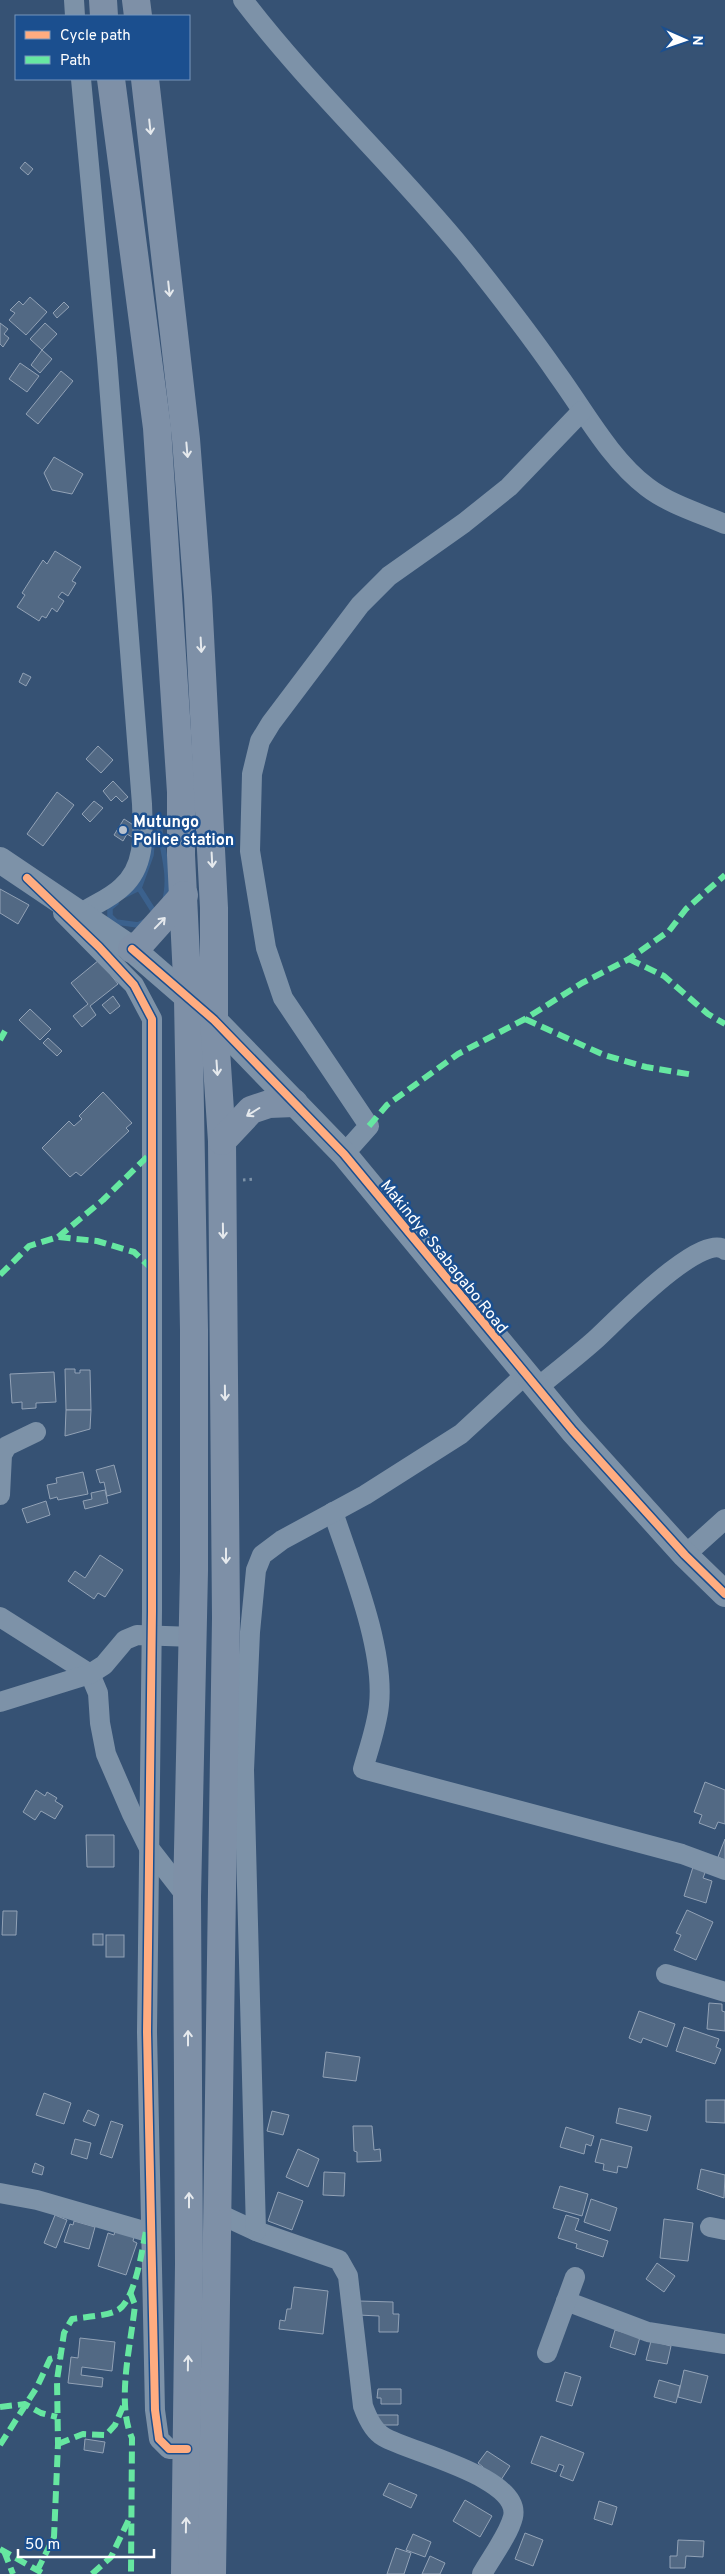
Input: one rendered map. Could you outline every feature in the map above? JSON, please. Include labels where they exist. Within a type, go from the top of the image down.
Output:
[{"type":"highway","points":[[103,0],[104,15]]},
{"type":"highway","points":[[136,0],[138,15]]},
{"type":"highway","points":[[111,80],[157,428],[181,792],[181,855],[188,1000],[194,1330],[194,1637],[187,1897],[189,2264],[185,2574]]},
{"type":"highway","points":[[145,80],[186,439],[198,596],[214,908],[214,1020],[222,1141],[226,1618],[224,1872],[215,2212],[212,2574]]},
{"type":"highway","points":[[132,949],[141,943],[184,895]]},
{"type":"highway","points":[[222,1141],[251,1110],[269,1104],[294,1103]]},
{"type":"street","points":[[74,0],[75,15]]},
{"type":"street","points":[[243,0],[271,36],[400,176],[465,253],[621,461],[647,487],[671,501],[725,524]]},
{"type":"street","points":[[80,914],[122,888],[135,869],[143,847],[142,804],[108,358],[81,80]]},
{"type":"street","points":[[344,1154],[369,1126],[283,998],[266,948],[250,851],[252,774],[260,741],[271,723],[360,605],[389,576],[464,523],[509,487],[582,411]]},
{"type":"street","name":"Makindye Ssabagabo Road","points":[[1,865],[27,878],[132,949],[188,1000],[214,1020],[344,1154],[531,1382],[686,1556],[725,1594]]},
{"type":"street","points":[[27,878],[134,984],[152,1020],[154,1073],[147,2032],[155,2410],[160,2440],[169,2449],[187,2449]]},
{"type":"street","points":[[256,2231],[244,1770],[250,1632],[256,1570],[262,1555],[365,1495],[461,1434],[531,1382],[594,1341],[647,1290],[697,1253],[710,1247],[725,1250]]},
{"type":"street","points":[[0,1495],[2,1455],[7,1446],[36,1432]]},
{"type":"street","points":[[333,1512],[362,1597],[380,1681],[379,1706],[364,1769],[682,1854],[725,1870]]},
{"type":"street","points":[[686,1556],[725,1519]]},
{"type":"street","points":[[0,1617],[90,1674],[98,1693],[100,1723],[106,1754],[149,1848],[187,1897]]},
{"type":"street","points":[[0,1702],[90,1674],[104,1665],[125,1640],[137,1635],[194,1637]]},
{"type":"street","points":[[666,1974],[725,1992]]},
{"type":"street","points":[[0,2193],[37,2200],[151,2233]]},
{"type":"street","points":[[215,2212],[256,2231],[339,2260],[348,2276],[363,2406],[375,2429],[383,2437],[478,2474],[509,2498],[513,2517],[482,2574]]},
{"type":"street","points":[[547,2353],[576,2276]]},
{"type":"street","points":[[566,2301],[648,2332],[725,2344]]},
{"type":"building","points":[[25,162],[33,169],[28,175],[20,168]]},
{"type":"building","points":[[30,297],[47,312],[26,335],[9,320],[15,313],[10,310],[19,301],[23,305]]},
{"type":"building","points":[[64,302],[69,307],[57,318],[53,313]]},
{"type":"building","points":[[0,323],[8,329],[4,334],[9,338],[3,347],[0,344]]},
{"type":"building","points":[[45,323],[57,334],[42,350],[30,339]]},
{"type":"building","points":[[42,350],[52,359],[40,373],[31,365]]},
{"type":"building","points":[[20,363],[39,376],[27,392],[9,379]]},
{"type":"building","points":[[61,371],[73,381],[38,424],[26,414]]},
{"type":"building","points":[[54,457],[83,474],[72,494],[52,490],[44,473]]},
{"type":"building","points":[[55,551],[81,567],[72,581],[76,583],[68,596],[62,592],[58,597],[64,601],[57,612],[52,608],[46,618],[42,616],[39,621],[17,607],[25,595],[22,593],[43,560],[47,564]]},
{"type":"building","points":[[23,673],[31,677],[26,686],[19,682]]},
{"type":"building","points":[[98,746],[113,760],[101,773],[86,759]]},
{"type":"building","points":[[113,781],[128,797],[122,802],[116,796],[111,801],[103,791]]},
{"type":"building","points":[[57,792],[74,805],[43,846],[27,834]]},
{"type":"building","points":[[94,801],[103,808],[90,822],[82,814]]},
{"type":"building","points":[[124,819],[138,828],[132,837],[127,834],[123,841],[114,835]]},
{"type":"building","points":[[0,889],[29,905],[18,924],[0,913]]},
{"type":"building","points":[[99,960],[118,984],[90,1006],[96,1015],[82,1027],[73,1016],[88,1004],[71,983]]},
{"type":"building","points":[[113,996],[120,1006],[110,1014],[102,1005]]},
{"type":"building","points":[[30,1009],[51,1029],[40,1040],[19,1020]]},
{"type":"building","points":[[48,1038],[62,1051],[57,1056],[43,1043]]},
{"type":"building","points":[[103,1092],[132,1123],[126,1128],[129,1131],[81,1176],[76,1172],[70,1177],[42,1148],[69,1121],[74,1126],[82,1119],[79,1116]]},
{"type":"building","points":[[65,1369],[75,1369],[75,1373],[80,1373],[80,1370],[90,1370],[91,1410],[66,1410]]},
{"type":"building","points":[[54,1372],[56,1402],[36,1403],[36,1408],[22,1409],[22,1402],[12,1403],[10,1374]]},
{"type":"building","points":[[66,1410],[91,1410],[90,1429],[65,1436]]},
{"type":"building","points":[[114,1465],[121,1492],[107,1496],[104,1482],[100,1483],[96,1470]]},
{"type":"building","points":[[83,1472],[88,1494],[58,1500],[57,1497],[50,1499],[47,1485],[57,1483],[56,1478]]},
{"type":"building","points":[[105,1490],[108,1503],[85,1509],[83,1501],[92,1499],[91,1493]]},
{"type":"building","points":[[46,1501],[50,1515],[27,1523],[22,1509]]},
{"type":"building","points":[[100,1555],[123,1570],[105,1597],[98,1593],[94,1599],[68,1581],[75,1571],[85,1578]]},
{"type":"building","points":[[705,1782],[725,1790],[725,1824],[718,1822],[715,1829],[699,1823],[702,1815],[694,1812]]},
{"type":"building","points":[[36,1790],[45,1796],[47,1792],[57,1798],[55,1801],[63,1806],[55,1819],[41,1811],[35,1820],[23,1812]]},
{"type":"building","points":[[86,1835],[114,1835],[114,1867],[87,1867]]},
{"type":"building","points":[[725,1839],[725,1860],[718,1857]]},
{"type":"building","points":[[693,1867],[706,1870],[703,1878],[712,1881],[706,1903],[684,1896]]},
{"type":"building","points":[[687,1910],[713,1922],[696,1960],[674,1950],[681,1935],[676,1933]]},
{"type":"building","points":[[3,1911],[17,1911],[16,1935],[2,1935]]},
{"type":"building","points":[[93,1934],[103,1934],[103,1945],[93,1945]]},
{"type":"building","points":[[106,1935],[124,1935],[124,1957],[106,1957]]},
{"type":"building","points":[[709,2003],[722,2004],[722,2011],[725,2012],[725,2031],[707,2029]]},
{"type":"building","points":[[639,2011],[675,2024],[667,2047],[643,2038],[641,2043],[629,2038]]},
{"type":"building","points":[[684,2027],[719,2039],[716,2047],[721,2049],[715,2064],[676,2051]]},
{"type":"building","points":[[326,2052],[360,2057],[356,2081],[323,2077]]},
{"type":"building","points":[[44,2093],[71,2103],[64,2124],[36,2115]]},
{"type":"building","points":[[706,2100],[725,2100],[725,2123],[706,2122]]},
{"type":"building","points":[[619,2108],[651,2116],[647,2131],[616,2123]]},
{"type":"building","points":[[88,2110],[99,2115],[95,2126],[83,2121]]},
{"type":"building","points":[[272,2111],[289,2115],[283,2135],[267,2131]]},
{"type":"building","points":[[111,2121],[123,2125],[112,2158],[100,2154]]},
{"type":"building","points":[[353,2126],[372,2126],[374,2150],[380,2149],[381,2161],[357,2162],[357,2152],[354,2151]]},
{"type":"building","points":[[566,2127],[594,2136],[591,2146],[586,2144],[584,2154],[560,2147]]},
{"type":"building","points":[[75,2139],[91,2143],[87,2159],[71,2154]]},
{"type":"building","points":[[601,2139],[632,2147],[627,2168],[618,2166],[617,2173],[603,2170],[604,2164],[595,2162]]},
{"type":"building","points":[[298,2149],[319,2159],[308,2187],[286,2177]]},
{"type":"building","points":[[35,2163],[44,2167],[42,2175],[32,2172]]},
{"type":"building","points":[[701,2169],[725,2175],[724,2198],[697,2189]]},
{"type":"building","points":[[324,2172],[345,2173],[344,2196],[323,2195]]},
{"type":"building","points":[[560,2186],[588,2194],[582,2216],[553,2208]]},
{"type":"building","points":[[278,2192],[303,2201],[292,2230],[268,2221]]},
{"type":"building","points":[[591,2199],[617,2208],[610,2231],[584,2222]]},
{"type":"building","points":[[55,2215],[67,2220],[56,2248],[44,2243]]},
{"type":"building","points":[[566,2215],[579,2219],[575,2230],[608,2241],[603,2257],[576,2248],[577,2244],[558,2238]]},
{"type":"building","points":[[664,2219],[693,2223],[688,2261],[660,2258]]},
{"type":"building","points":[[74,2221],[95,2227],[89,2249],[64,2242],[70,2224],[73,2225]]},
{"type":"building","points":[[115,2231],[134,2237],[133,2241],[137,2243],[126,2275],[98,2266],[108,2233],[114,2235]]},
{"type":"building","points":[[657,2263],[675,2276],[664,2292],[646,2279]]},
{"type":"building","points":[[294,2287],[328,2291],[323,2334],[279,2329],[280,2320],[285,2321],[287,2309],[291,2309]]},
{"type":"building","points":[[359,2301],[393,2302],[393,2314],[399,2314],[398,2332],[379,2332],[379,2316],[358,2315]]},
{"type":"building","points":[[615,2330],[640,2337],[635,2355],[610,2347]]},
{"type":"building","points":[[80,2338],[115,2342],[112,2371],[82,2367],[81,2375],[103,2378],[102,2387],[68,2383],[71,2357],[78,2358]]},
{"type":"building","points":[[651,2341],[671,2346],[667,2364],[646,2360]]},
{"type":"building","points":[[684,2370],[708,2376],[701,2403],[678,2397]]},
{"type":"building","points":[[565,2372],[581,2377],[572,2406],[556,2401]]},
{"type":"building","points":[[659,2380],[680,2386],[676,2403],[654,2397]]},
{"type":"building","points":[[378,2389],[401,2389],[401,2404],[381,2404],[381,2398],[377,2398]]},
{"type":"building","points":[[375,2415],[398,2415],[398,2425],[374,2425]]},
{"type":"building","points":[[541,2436],[584,2453],[573,2481],[560,2476],[564,2466],[559,2464],[556,2472],[531,2463]]},
{"type":"building","points":[[85,2439],[105,2442],[103,2453],[84,2450]]},
{"type":"building","points":[[487,2451],[510,2466],[499,2483],[481,2470],[483,2467],[478,2463]]},
{"type":"building","points":[[389,2483],[417,2495],[411,2508],[383,2495]]},
{"type":"building","points":[[465,2500],[492,2516],[480,2537],[453,2521]]},
{"type":"building","points":[[599,2501],[617,2507],[612,2525],[594,2519]]},
{"type":"building","points":[[525,2533],[543,2540],[533,2566],[515,2559]]},
{"type":"building","points":[[413,2534],[431,2542],[425,2557],[406,2550]]},
{"type":"building","points":[[678,2540],[704,2541],[703,2557],[686,2556],[685,2568],[670,2568],[670,2556],[677,2556]]},
{"type":"building","points":[[396,2548],[411,2553],[404,2574],[387,2574]]},
{"type":"building","points":[[430,2556],[445,2563],[440,2574],[422,2574]]},
{"type":"waterway","points":[[159,822],[167,871],[165,900]]},
{"type":"waterway","points":[[125,895],[139,888],[151,855],[152,843]]},
{"type":"waterway","points":[[139,888],[156,915]]},
{"type":"waterway","points":[[116,903],[110,908],[110,916],[116,922],[138,925],[146,921]]},
{"type":"marked path","points":[[369,1126],[387,1105],[458,1054],[525,1019],[582,983],[629,959],[669,931],[686,909],[725,875]]},
{"type":"marked path","points":[[629,959],[664,976],[708,1014],[725,1024]]},
{"type":"marked path","points":[[525,1019],[604,1055],[646,1067],[694,1075]]},
{"type":"marked path","points":[[0,1040],[5,1031]]},
{"type":"marked path","points":[[58,1237],[103,1200],[153,1151]]},
{"type":"marked path","points":[[0,1275],[29,1246],[58,1237],[97,1241],[134,1252],[153,1270]]},
{"type":"marked path","points":[[37,2571],[54,2537],[58,2444],[57,2380],[64,2333],[72,2319],[109,2314],[124,2305],[137,2274],[146,2231]]},
{"type":"marked path","points":[[130,2292],[135,2305],[126,2373],[125,2408],[127,2424],[132,2438],[131,2574]]},
{"type":"marked path","points":[[0,2445],[37,2387],[50,2359],[61,2356]]},
{"type":"marked path","points":[[0,2407],[25,2404],[41,2413],[57,2417]]},
{"type":"marked path","points":[[58,2444],[83,2434],[106,2435],[115,2425],[124,2404]]},
{"type":"marked path","points":[[92,2574],[111,2557],[131,2515]]},
{"type":"marked path","points":[[0,2549],[44,2574]]},
{"type":"marked path","points":[[4,2551],[13,2574]]},
{"type":"cycle path","points":[[27,878],[99,947],[134,985],[152,1019],[152,1611],[147,2032],[155,2410],[159,2439],[169,2449],[187,2449]]},
{"type":"cycle path","points":[[132,949],[214,1020],[344,1154],[573,1431],[685,1555],[725,1594]]},
{"type":"place","name":"Mutungo Police station","points":[[123,830]]}]
